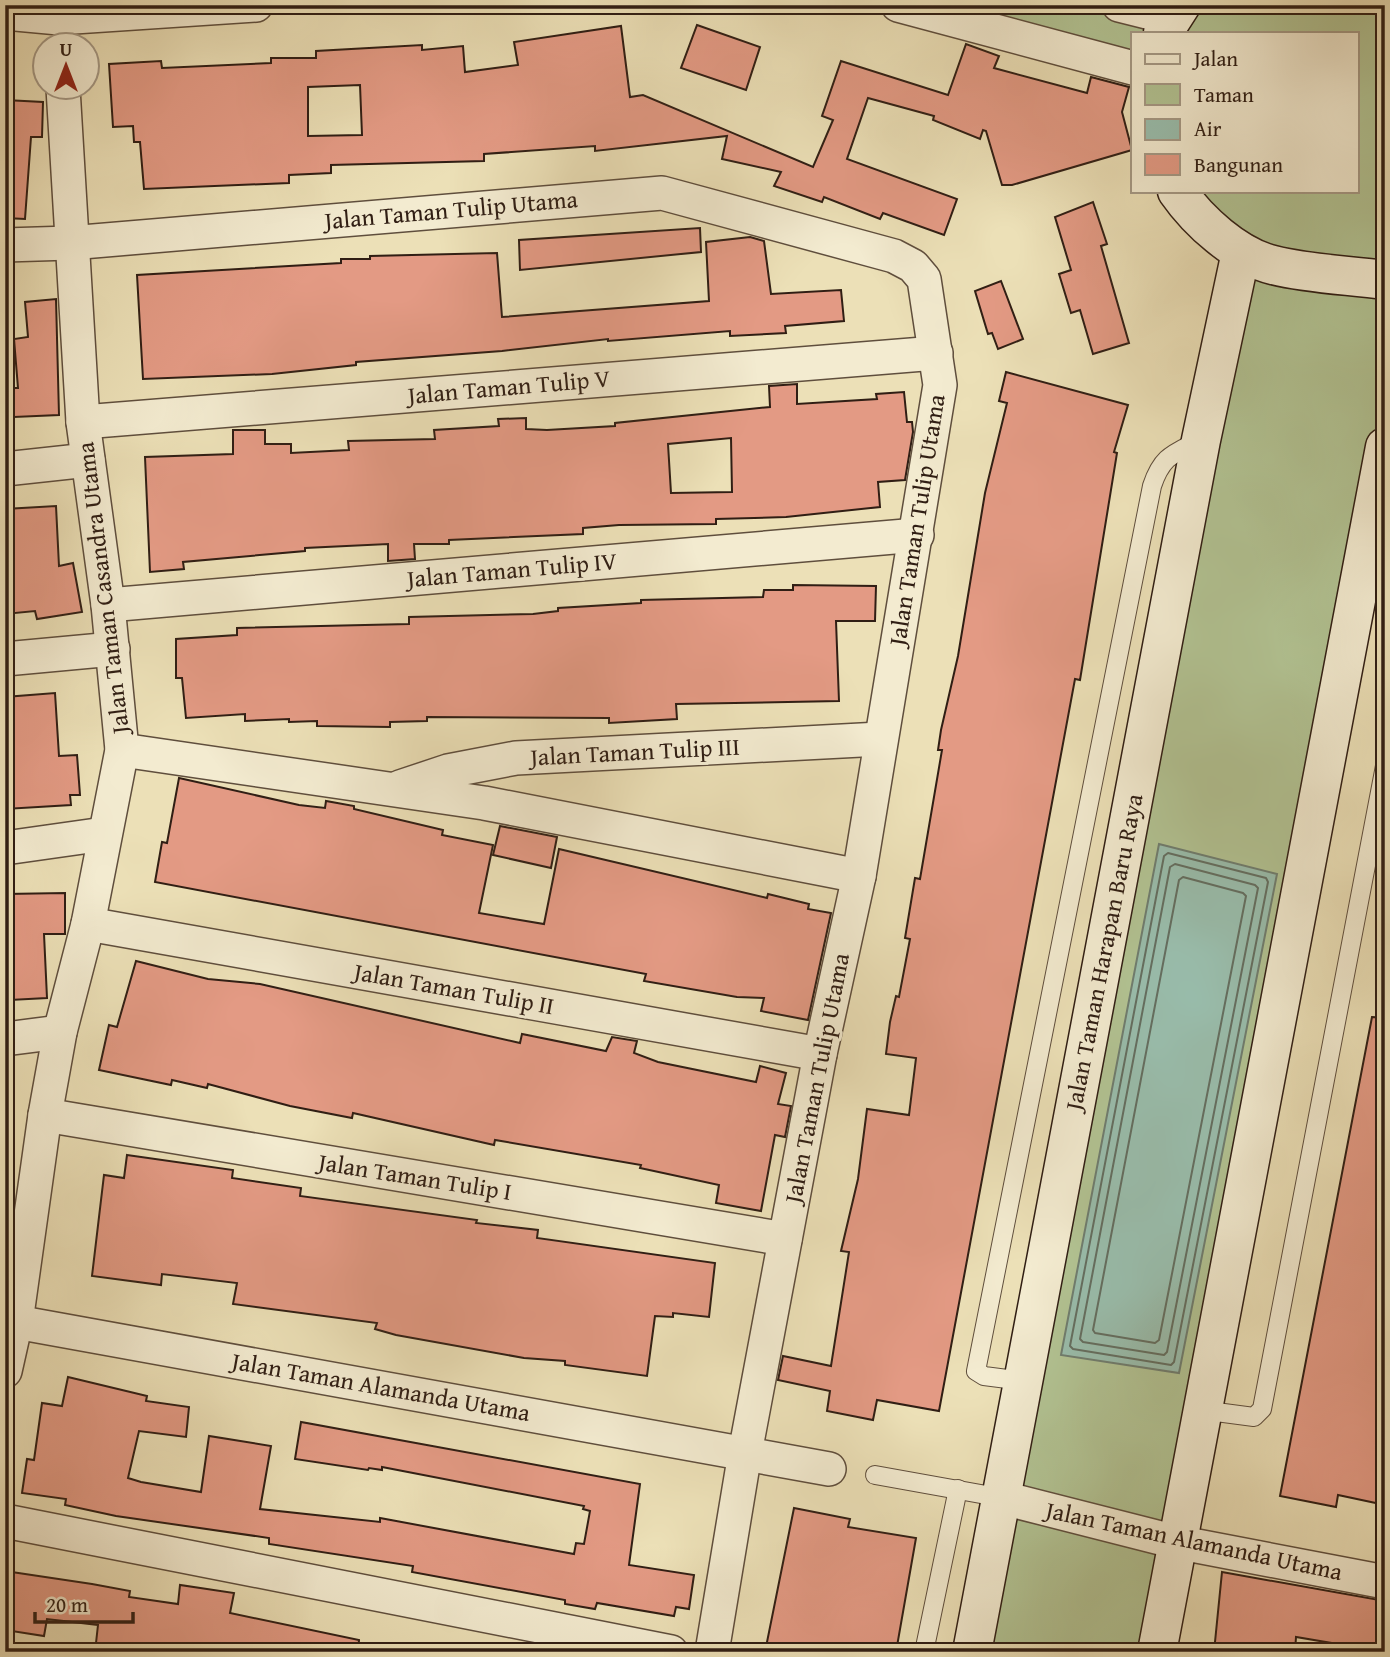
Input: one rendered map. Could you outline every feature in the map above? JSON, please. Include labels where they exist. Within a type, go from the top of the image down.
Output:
[{"type":"street","points":[[5,13],[60,32],[256,5]]},
{"type":"street","points":[[898,5],[1131,67]]},
{"type":"street","points":[[1119,5],[1172,19]]},
{"type":"street","name":"Jalan Taman Casandra Utama","points":[[5,1371],[16,1322],[19,1223],[45,1115],[60,1032],[88,924],[122,750],[108,605],[83,422],[70,243],[64,102]]},
{"type":"street","name":"Jalan Taman Tulip Utama","points":[[5,245],[70,243],[662,192],[894,256],[913,266],[924,279],[940,385],[917,535],[880,739],[859,876],[820,1054],[745,1453],[712,1652]]},
{"type":"street","points":[[1178,192],[1188,206],[1241,252],[1272,265],[1385,280]]},
{"type":"street","name":"Jalan Taman Harapan Baru Raya","points":[[972,1652],[1201,440],[1241,252]]},
{"type":"street","name":"Jalan Taman Tulip V","points":[[83,422],[936,353]]},
{"type":"street","points":[[1157,1652],[1385,447]]},
{"type":"street","points":[[5,469],[88,460]]},
{"type":"street","name":"Jalan Taman Tulip IV","points":[[108,605],[917,535]]},
{"type":"street","points":[[5,659],[113,649]]},
{"type":"street","name":"Jalan Taman Tulip III","points":[[394,789],[448,771],[516,758],[880,739]]},
{"type":"street","name":"Jalan Taman Tulip III","points":[[122,750],[484,803],[859,876]]},
{"type":"street","points":[[5,848],[104,834]]},
{"type":"street","name":"Jalan Taman Tulip II","points":[[88,924],[820,1054]]},
{"type":"street","points":[[5,1039],[60,1032]]},
{"type":"street","name":"Jalan Taman Tulip I","points":[[45,1115],[785,1239]]},
{"type":"street","name":"Jalan Taman Alamanda Utama","points":[[16,1322],[829,1469]]},
{"type":"street","name":"Jalan Taman Alamanda Utama","points":[[1003,1498],[1176,1542],[1385,1582]]},
{"type":"street","points":[[5,1521],[671,1652]]},
{"type":"lane","points":[[1201,1409],[1254,1417],[1262,1409],[1385,766]]},
{"type":"lane","points":[[875,1475],[1003,1498]]},
{"type":"lane","points":[[924,1652],[958,1489]]},
{"type":"green space","points":[[898,5],[1385,5],[1385,448],[1157,1652],[972,1652],[1241,253],[1178,192],[1358,192],[1358,32],[1131,32],[1131,67]]},
{"type":"water","points":[[1159,844],[1277,874],[1179,1373],[1061,1355]]},
{"type":"building","points":[[697,25],[760,47],[746,90],[681,68]]},
{"type":"building","points":[[621,26],[630,97],[643,95],[813,167],[833,120],[822,116],[841,61],[948,95],[966,44],[999,56],[994,68],[1087,93],[1091,77],[1129,87],[1122,112],[1131,150],[1012,185],[1002,185],[986,131],[983,130],[980,139],[933,120],[934,116],[868,98],[847,159],[957,199],[944,235],[883,213],[880,219],[824,197],[822,202],[774,186],[781,172],[722,159],[727,136],[595,151],[595,146],[484,154],[484,161],[331,165],[331,173],[289,175],[289,183],[144,189],[140,142],[134,142],[133,126],[113,127],[109,64],[161,61],[162,68],[271,63],[271,58],[316,58],[316,51],[422,45],[422,50],[463,46],[465,72],[518,65],[514,42]],"holes":[[[360,85],[362,135],[308,136],[308,87]]]},
{"type":"building","points":[[5,100],[43,102],[42,137],[31,137],[25,219],[5,218]]},
{"type":"building","points":[[1093,202],[1107,244],[1101,246],[1129,343],[1093,354],[1080,310],[1071,313],[1059,274],[1071,270],[1055,217]]},
{"type":"building","points":[[700,228],[701,252],[520,270],[519,240]]},
{"type":"building","points":[[750,237],[764,241],[771,294],[841,290],[844,321],[785,326],[786,333],[730,336],[730,331],[608,339],[502,351],[356,362],[356,365],[272,374],[143,379],[137,275],[341,263],[341,259],[370,259],[370,256],[497,253],[502,317],[709,301],[706,242]]},
{"type":"building","points":[[1001,281],[1023,339],[998,349],[992,333],[988,334],[975,291]]},
{"type":"building","points":[[56,299],[59,415],[14,417],[12,388],[18,388],[14,339],[28,337],[25,302]]},
{"type":"building","points":[[1006,372],[1128,405],[1114,452],[1117,453],[1080,680],[1075,679],[939,1411],[877,1400],[873,1420],[827,1411],[830,1391],[778,1380],[783,1356],[831,1366],[849,1252],[841,1251],[858,1179],[867,1109],[909,1115],[916,1058],[886,1054],[890,1022],[896,996],[899,997],[910,939],[905,938],[915,878],[920,879],[942,750],[938,750],[941,730],[958,656],[985,493],[1007,403],[999,401]]},
{"type":"building","points":[[797,384],[797,404],[877,399],[876,394],[904,392],[907,422],[912,422],[913,432],[905,480],[878,482],[880,507],[786,517],[716,519],[716,524],[619,525],[583,528],[583,534],[449,540],[449,544],[414,544],[415,559],[388,561],[388,544],[305,548],[305,551],[183,562],[184,569],[150,572],[145,457],[233,454],[233,430],[265,430],[265,444],[291,444],[291,453],[349,450],[348,441],[435,439],[434,430],[499,426],[498,419],[526,418],[526,429],[547,430],[615,426],[615,423],[770,407],[769,386]],"holes":[[[731,438],[732,492],[671,493],[668,444]]]},
{"type":"building","points":[[56,506],[59,566],[73,563],[82,612],[37,619],[35,611],[5,614],[5,562],[9,562],[5,509]]},
{"type":"building","points":[[793,585],[876,586],[875,621],[836,621],[839,701],[676,704],[677,719],[609,723],[609,718],[427,717],[427,721],[390,722],[390,727],[317,726],[317,721],[289,722],[289,719],[245,721],[245,714],[186,718],[182,678],[176,678],[176,639],[237,635],[237,628],[409,624],[409,617],[533,614],[558,611],[558,608],[641,603],[641,600],[763,597],[764,590],[793,590]]},
{"type":"building","points":[[55,693],[59,756],[77,755],[80,795],[70,795],[71,805],[5,809],[5,697]]},
{"type":"building","points":[[179,778],[299,805],[325,808],[326,801],[354,806],[354,809],[443,830],[442,835],[493,845],[479,913],[544,924],[559,849],[767,898],[768,894],[809,904],[808,909],[831,913],[808,1020],[761,1011],[764,998],[737,997],[644,981],[646,974],[155,882],[162,842],[167,843]]},
{"type":"building","points":[[500,826],[557,837],[551,868],[493,855]]},
{"type":"building","points":[[65,893],[65,934],[44,934],[47,998],[10,1000],[5,894]]},
{"type":"building","points":[[136,961],[208,979],[260,984],[520,1043],[522,1034],[606,1051],[612,1037],[637,1041],[634,1053],[658,1062],[756,1082],[760,1066],[786,1073],[778,1104],[791,1106],[785,1137],[775,1135],[761,1211],[716,1203],[719,1185],[640,1168],[641,1165],[495,1140],[494,1145],[353,1113],[352,1118],[290,1106],[208,1084],[207,1088],[172,1080],[171,1085],[99,1070],[109,1025],[117,1027]]},
{"type":"building","points":[[1372,1017],[1385,1018],[1385,1505],[1338,1495],[1336,1507],[1280,1496]]},
{"type":"building","points":[[127,1155],[233,1170],[232,1178],[301,1188],[300,1196],[477,1220],[476,1223],[538,1230],[537,1238],[715,1263],[709,1317],[673,1313],[673,1317],[655,1316],[647,1376],[565,1365],[565,1361],[524,1358],[396,1335],[375,1329],[377,1323],[233,1304],[237,1283],[162,1274],[161,1285],[92,1276],[104,1175],[124,1178]]},
{"type":"building","points":[[68,1377],[147,1396],[146,1401],[189,1407],[186,1437],[139,1431],[128,1478],[201,1492],[209,1436],[271,1446],[260,1509],[380,1522],[380,1518],[574,1554],[576,1543],[584,1544],[590,1511],[583,1509],[584,1506],[382,1467],[382,1470],[368,1470],[295,1459],[301,1422],[640,1484],[629,1565],[694,1575],[689,1609],[676,1607],[674,1616],[597,1603],[595,1609],[565,1604],[565,1600],[412,1572],[413,1566],[269,1544],[269,1538],[116,1516],[65,1505],[66,1499],[22,1493],[27,1459],[34,1460],[42,1403],[62,1406]]},
{"type":"building","points":[[794,1508],[850,1519],[848,1527],[916,1538],[896,1652],[765,1652]]},
{"type":"building","points":[[5,1571],[130,1591],[129,1597],[178,1604],[180,1585],[234,1593],[230,1613],[359,1640],[358,1652],[95,1652],[98,1625],[47,1619],[44,1636],[5,1630]]},
{"type":"building","points":[[1222,1572],[1385,1601],[1385,1652],[1296,1637],[1295,1652],[1214,1652]]}]
